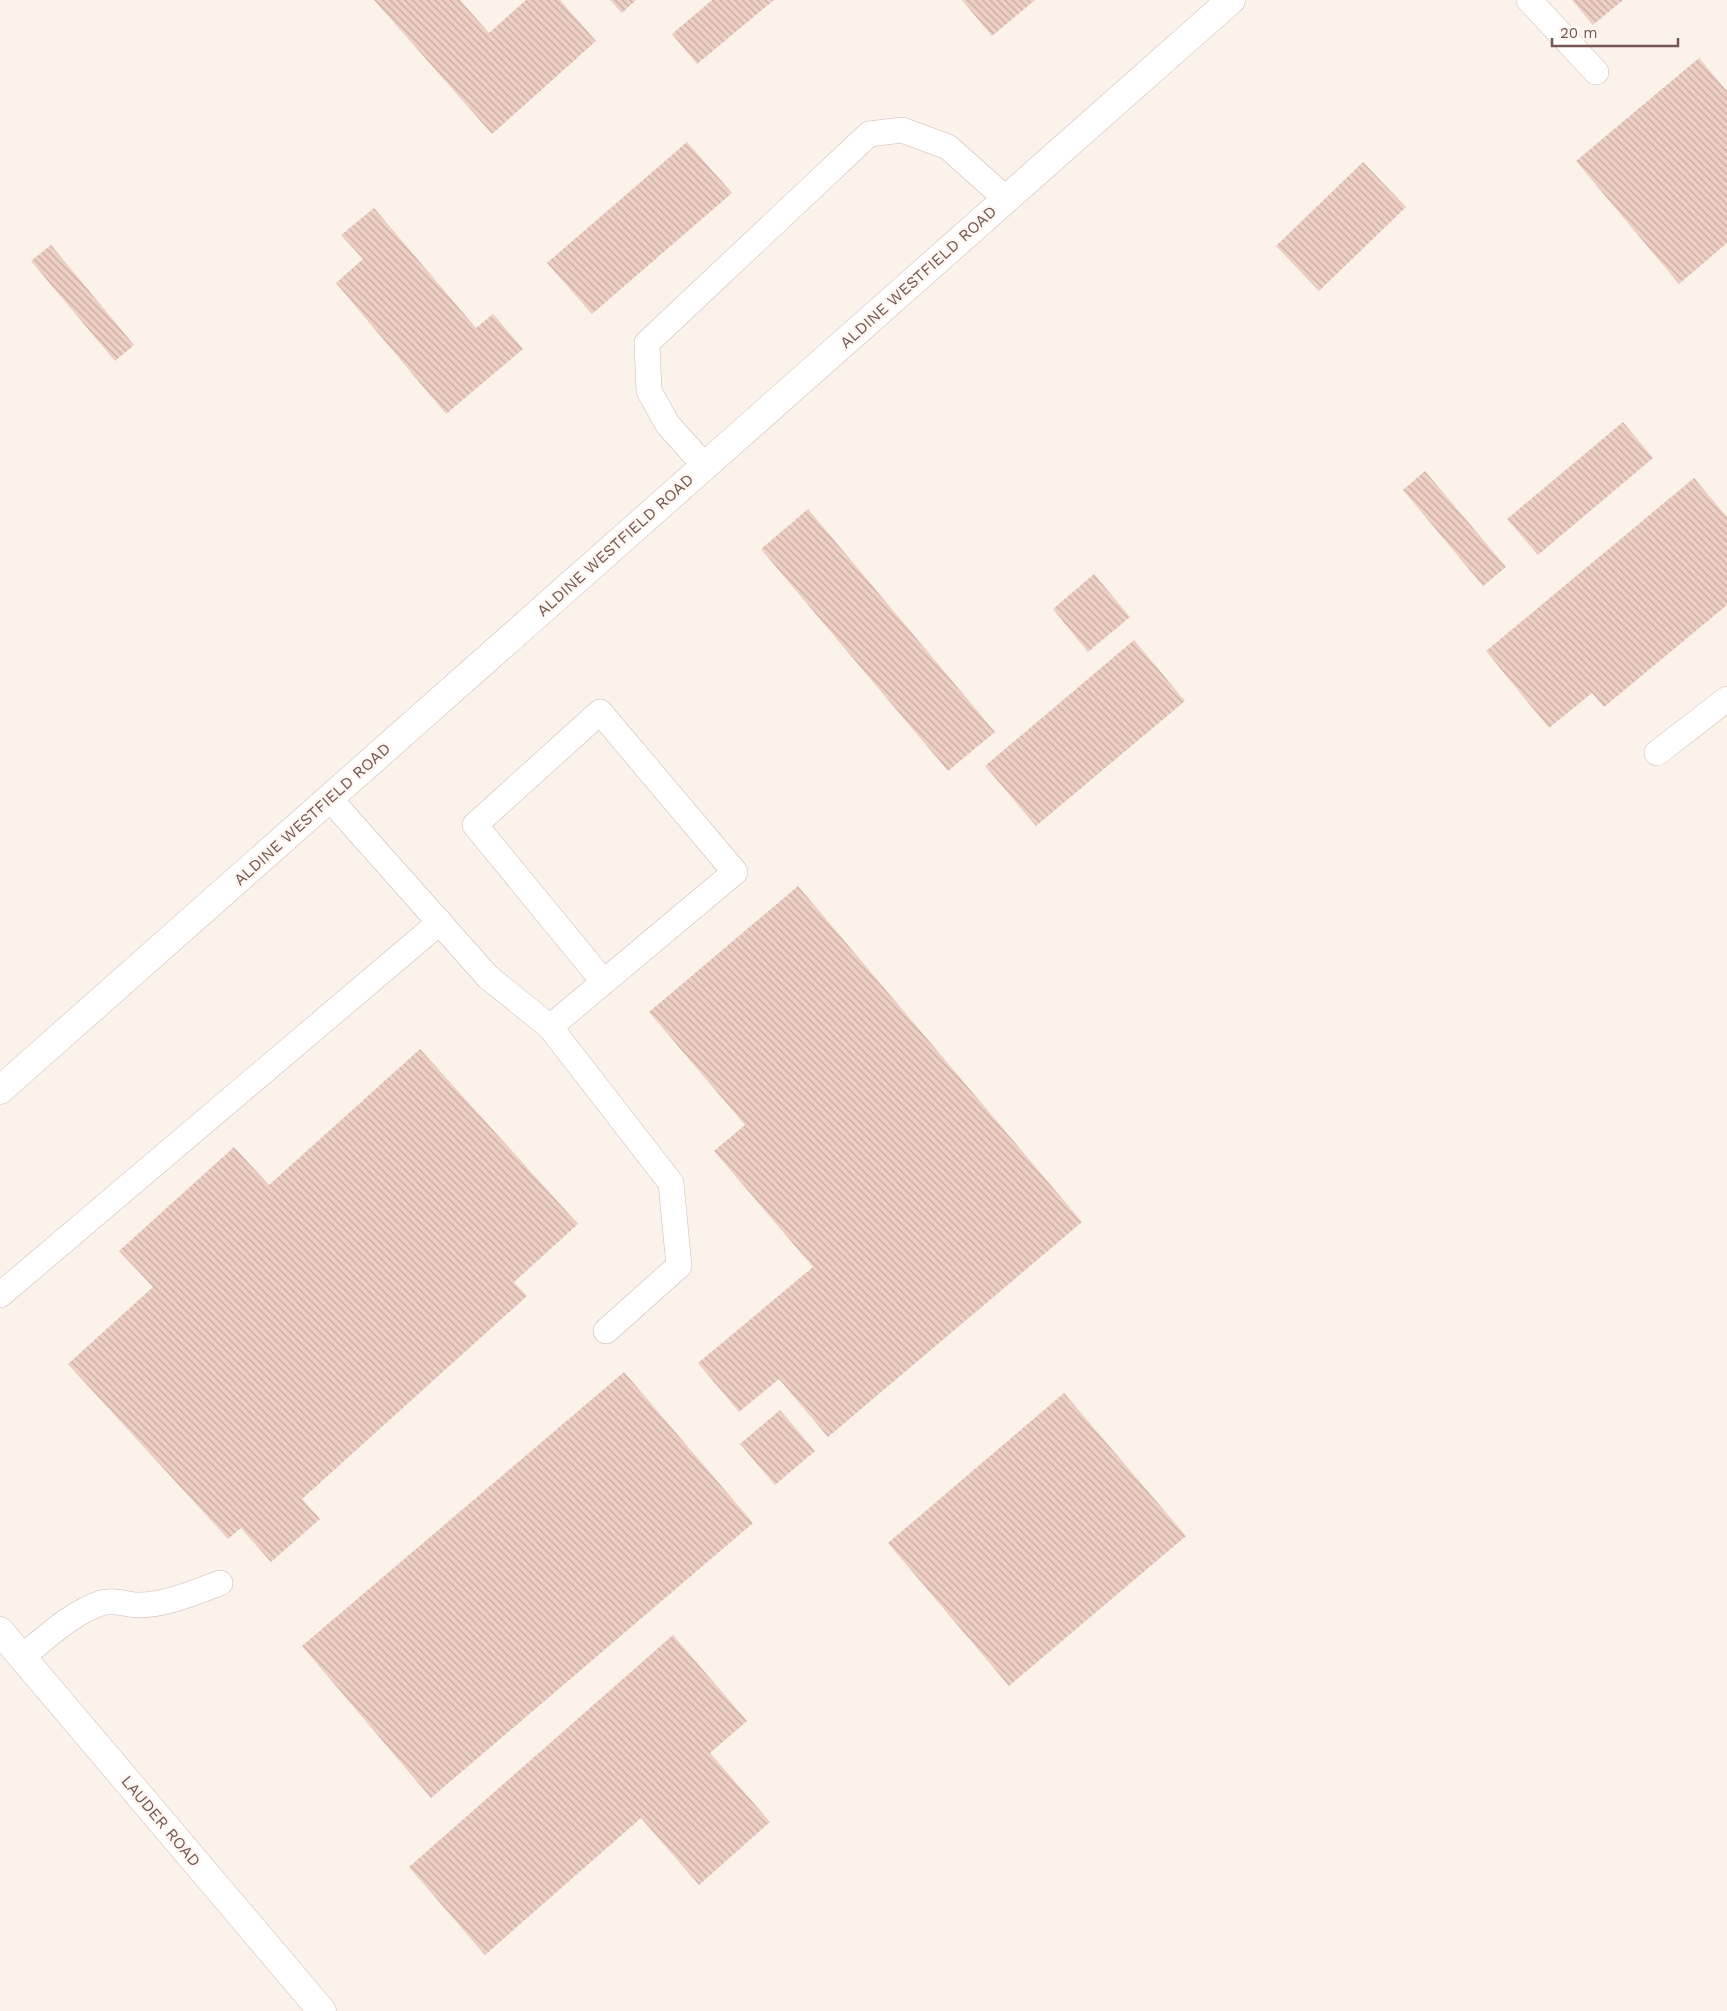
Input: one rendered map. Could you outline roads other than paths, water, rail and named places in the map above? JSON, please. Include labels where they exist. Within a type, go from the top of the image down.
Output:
[{"type":"main road","name":"ALDINE WESTFIELD ROAD","points":[[0,1090],[1230,0]]},
{"type":"main road","name":"LAUDER ROAD","points":[[0,1631],[322,2011]]},
{"type":"lane","points":[[1529,0],[1596,72]]},
{"type":"lane","points":[[705,466],[668,425],[649,391],[647,342],[869,134],[902,130],[948,147],[1006,199]]},
{"type":"lane","points":[[1656,753],[1727,699]]},
{"type":"lane","points":[[550,1027],[735,872],[600,712],[475,825],[603,981]]},
{"type":"lane","points":[[329,798],[488,977],[550,1027],[671,1183],[679,1266],[606,1331]]},
{"type":"lane","points":[[0,1294],[440,922]]},
{"type":"lane","points":[[22,1657],[72,1617],[102,1603],[119,1602],[139,1605],[170,1600],[220,1583]]}]
